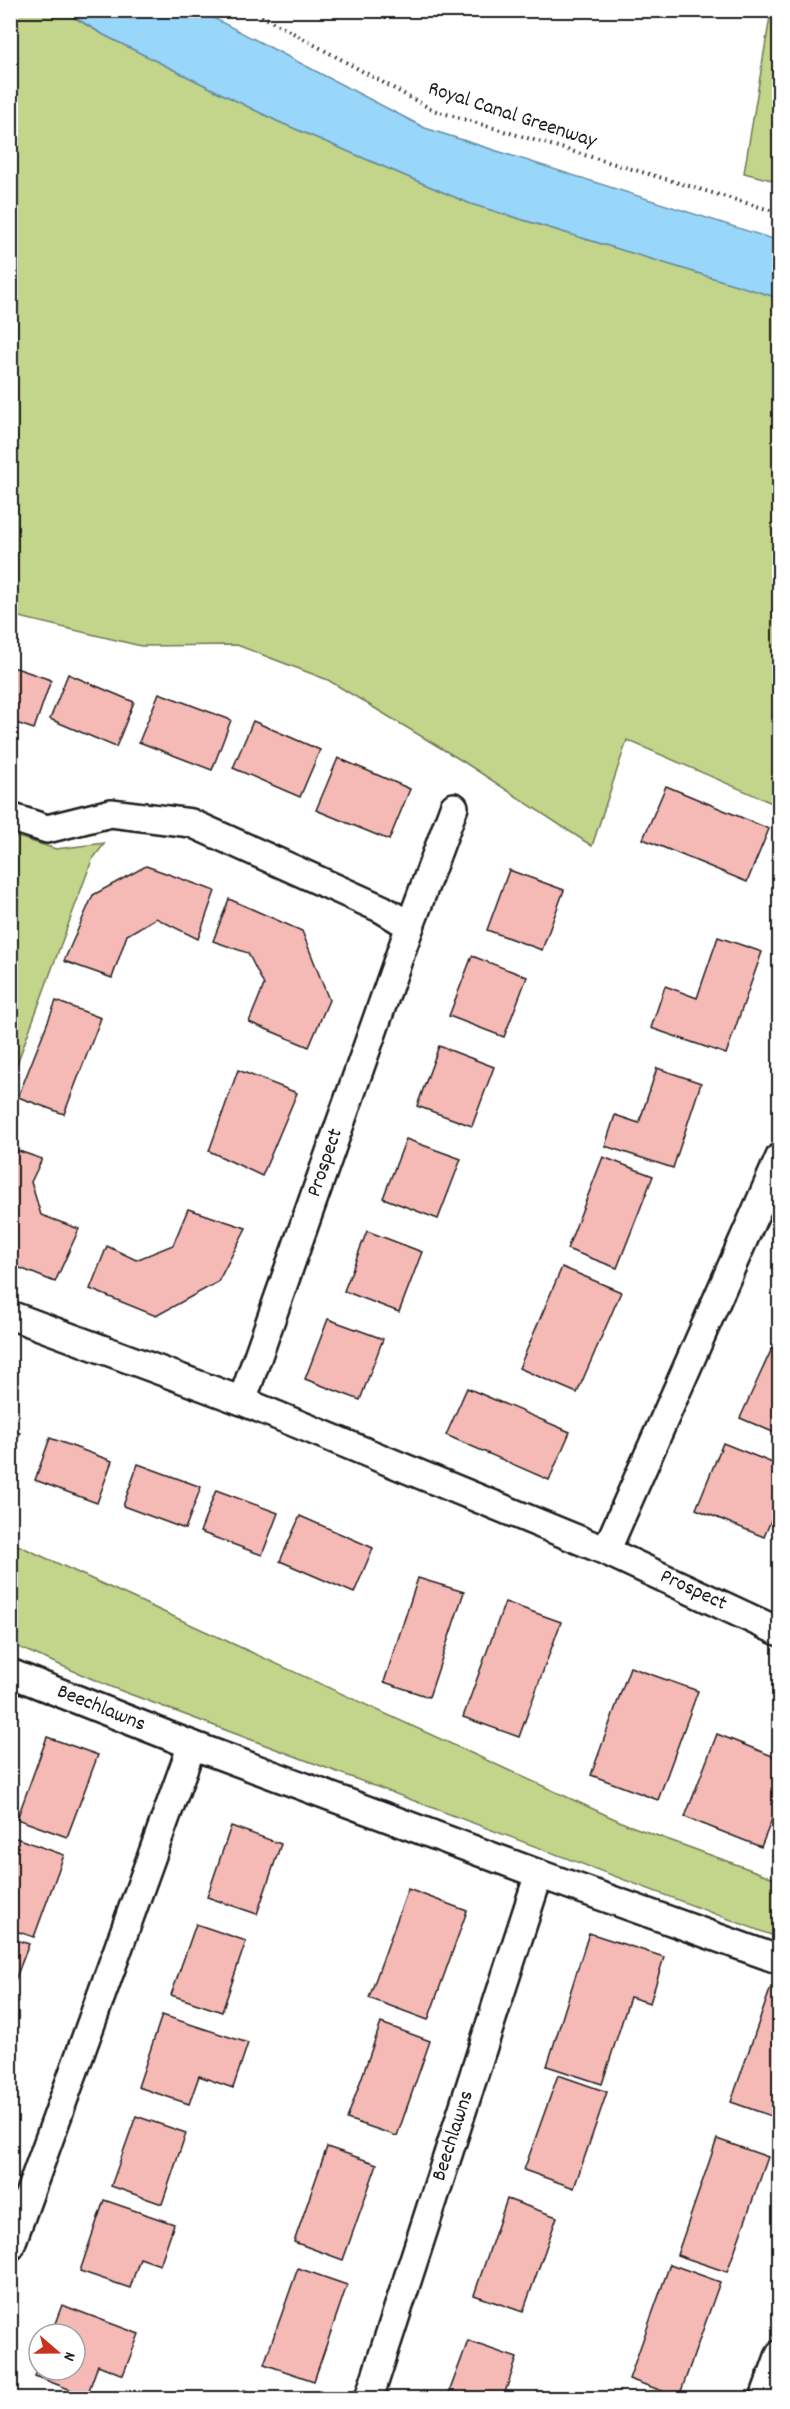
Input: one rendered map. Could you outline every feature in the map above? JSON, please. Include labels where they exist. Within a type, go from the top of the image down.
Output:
[{"type":"street","name":"Prospect","points":[[242,1401],[454,807]]},
{"type":"street","points":[[10,817],[47,829],[111,813],[191,824],[382,909],[410,926]]},
{"type":"street","points":[[606,1551],[780,1157]]},
{"type":"street","name":"Prospect","points":[[10,1315],[242,1401],[606,1551],[780,1632]]},
{"type":"street","name":"Beechlawns","points":[[10,1673],[192,1745],[539,1874],[780,1959]]},
{"type":"street","points":[[10,2247],[192,1745]]},
{"type":"street","name":"Beechlawns","points":[[369,2398],[539,1874]]},
{"type":"street","points":[[764,2398],[780,2354]]},
{"type":"path","name":"Royal Canal Greenway","points":[[251,10],[433,110],[780,213]]},
{"type":"green space","points":[[11,11],[63,11],[104,35],[277,121],[471,204],[779,298],[779,806],[627,740],[592,846],[464,762],[328,680],[237,645],[141,646],[11,615]]},
{"type":"green space","points":[[771,11],[780,11],[779,182],[744,173]]},
{"type":"green space","points":[[11,835],[56,849],[105,843],[92,860],[11,1080]]},
{"type":"green space","points":[[11,1542],[628,1825],[779,1880],[779,1938],[111,1687],[11,1644]]},
{"type":"water","points":[[64,11],[200,11],[425,128],[779,241],[779,298],[471,204],[277,121],[104,35]]},
{"type":"building","points":[[10,666],[51,680],[34,729],[10,721]]},
{"type":"building","points":[[68,674],[134,702],[116,747],[50,719]]},
{"type":"building","points":[[159,693],[231,720],[212,770],[139,742]]},
{"type":"building","points":[[253,721],[320,750],[300,797],[233,768]]},
{"type":"building","points":[[338,758],[410,789],[389,840],[316,810]]},
{"type":"building","points":[[666,786],[769,829],[747,882],[643,839]]},
{"type":"building","points":[[146,866],[215,891],[198,939],[156,918],[127,935],[112,978],[64,961],[93,895]]},
{"type":"building","points":[[509,870],[564,890],[542,950],[487,930]]},
{"type":"building","points":[[229,899],[302,931],[329,1000],[309,1047],[249,1022],[264,985],[248,953],[213,941]]},
{"type":"building","points":[[718,937],[762,952],[726,1054],[651,1028],[665,986],[697,998]]},
{"type":"building","points":[[472,956],[527,977],[504,1037],[449,1016]]},
{"type":"building","points":[[56,1001],[101,1018],[64,1114],[18,1097]]},
{"type":"building","points":[[439,1046],[494,1067],[472,1126],[417,1106]]},
{"type":"building","points":[[657,1068],[701,1083],[673,1168],[605,1146],[615,1115],[639,1123]]},
{"type":"building","points":[[238,1070],[297,1093],[262,1176],[209,1151]]},
{"type":"building","points":[[406,1139],[461,1159],[438,1219],[383,1198]]},
{"type":"building","points":[[10,1148],[42,1159],[31,1182],[41,1215],[79,1229],[55,1282],[10,1264]]},
{"type":"building","points":[[603,1157],[653,1176],[617,1268],[567,1249]]},
{"type":"building","points":[[188,1209],[246,1228],[218,1282],[156,1316],[90,1289],[107,1246],[136,1260],[173,1245]]},
{"type":"building","points":[[367,1231],[422,1252],[399,1312],[344,1291]]},
{"type":"building","points":[[562,1267],[621,1292],[577,1393],[519,1368]]},
{"type":"building","points":[[328,1319],[383,1339],[360,1400],[305,1379]]},
{"type":"building","points":[[780,1331],[780,1435],[740,1418]]},
{"type":"building","points":[[467,1388],[570,1432],[549,1480],[446,1435]]},
{"type":"building","points":[[10,1430],[20,1433],[10,1460]]},
{"type":"building","points":[[50,1438],[112,1461],[97,1503],[35,1480]]},
{"type":"building","points":[[723,1443],[780,1466],[780,1499],[764,1537],[696,1509]]},
{"type":"building","points":[[138,1464],[201,1487],[185,1529],[123,1506]]},
{"type":"building","points":[[216,1490],[278,1513],[262,1555],[200,1532]]},
{"type":"building","points":[[300,1516],[373,1548],[354,1593],[280,1561]]},
{"type":"building","points":[[418,1578],[464,1592],[429,1697],[384,1682]]},
{"type":"building","points":[[505,1602],[561,1622],[519,1737],[463,1717]]},
{"type":"building","points":[[630,1667],[698,1691],[658,1800],[591,1775]]},
{"type":"building","points":[[717,1734],[780,1759],[780,1799],[761,1847],[685,1817]]},
{"type":"building","points":[[47,1737],[98,1755],[67,1837],[17,1819]]},
{"type":"building","points":[[231,1826],[281,1844],[257,1914],[207,1897]]},
{"type":"building","points":[[13,1837],[64,1855],[34,1937],[10,1929],[10,1844]]},
{"type":"building","points":[[408,1889],[467,1911],[428,2020],[369,1998]]},
{"type":"building","points":[[196,1924],[246,1941],[222,2012],[171,1995]]},
{"type":"building","points":[[589,1933],[664,1957],[650,2003],[630,1997],[602,2084],[547,2066]]},
{"type":"building","points":[[10,1938],[29,1944],[10,1993]]},
{"type":"building","points":[[771,1987],[780,1989],[780,2119],[731,2102]]},
{"type":"building","points":[[162,2015],[248,2043],[233,2088],[199,2076],[189,2104],[138,2087]]},
{"type":"building","points":[[381,2023],[430,2041],[397,2136],[347,2119]]},
{"type":"building","points":[[558,2075],[607,2092],[574,2188],[524,2170]]},
{"type":"building","points":[[136,2116],[186,2133],[162,2204],[111,2186]]},
{"type":"building","points":[[717,2139],[768,2157],[727,2272],[677,2255]]},
{"type":"building","points":[[327,2147],[377,2164],[343,2260],[294,2242]]},
{"type":"building","points":[[507,2199],[557,2217],[523,2312],[474,2295]]},
{"type":"building","points":[[104,2200],[174,2224],[160,2265],[140,2258],[130,2288],[80,2271]]},
{"type":"building","points":[[670,2264],[720,2282],[679,2397],[629,2379]]},
{"type":"building","points":[[298,2268],[347,2285],[314,2381],[264,2364]]},
{"type":"building","points":[[62,2305],[139,2334],[123,2375],[98,2365],[87,2396],[51,2382],[87,2382],[87,2322],[56,2322]]},
{"type":"building","points":[[468,2341],[517,2358],[503,2398],[447,2398]]},
{"type":"building","points":[[244,2390],[267,2398],[241,2398]]}]
